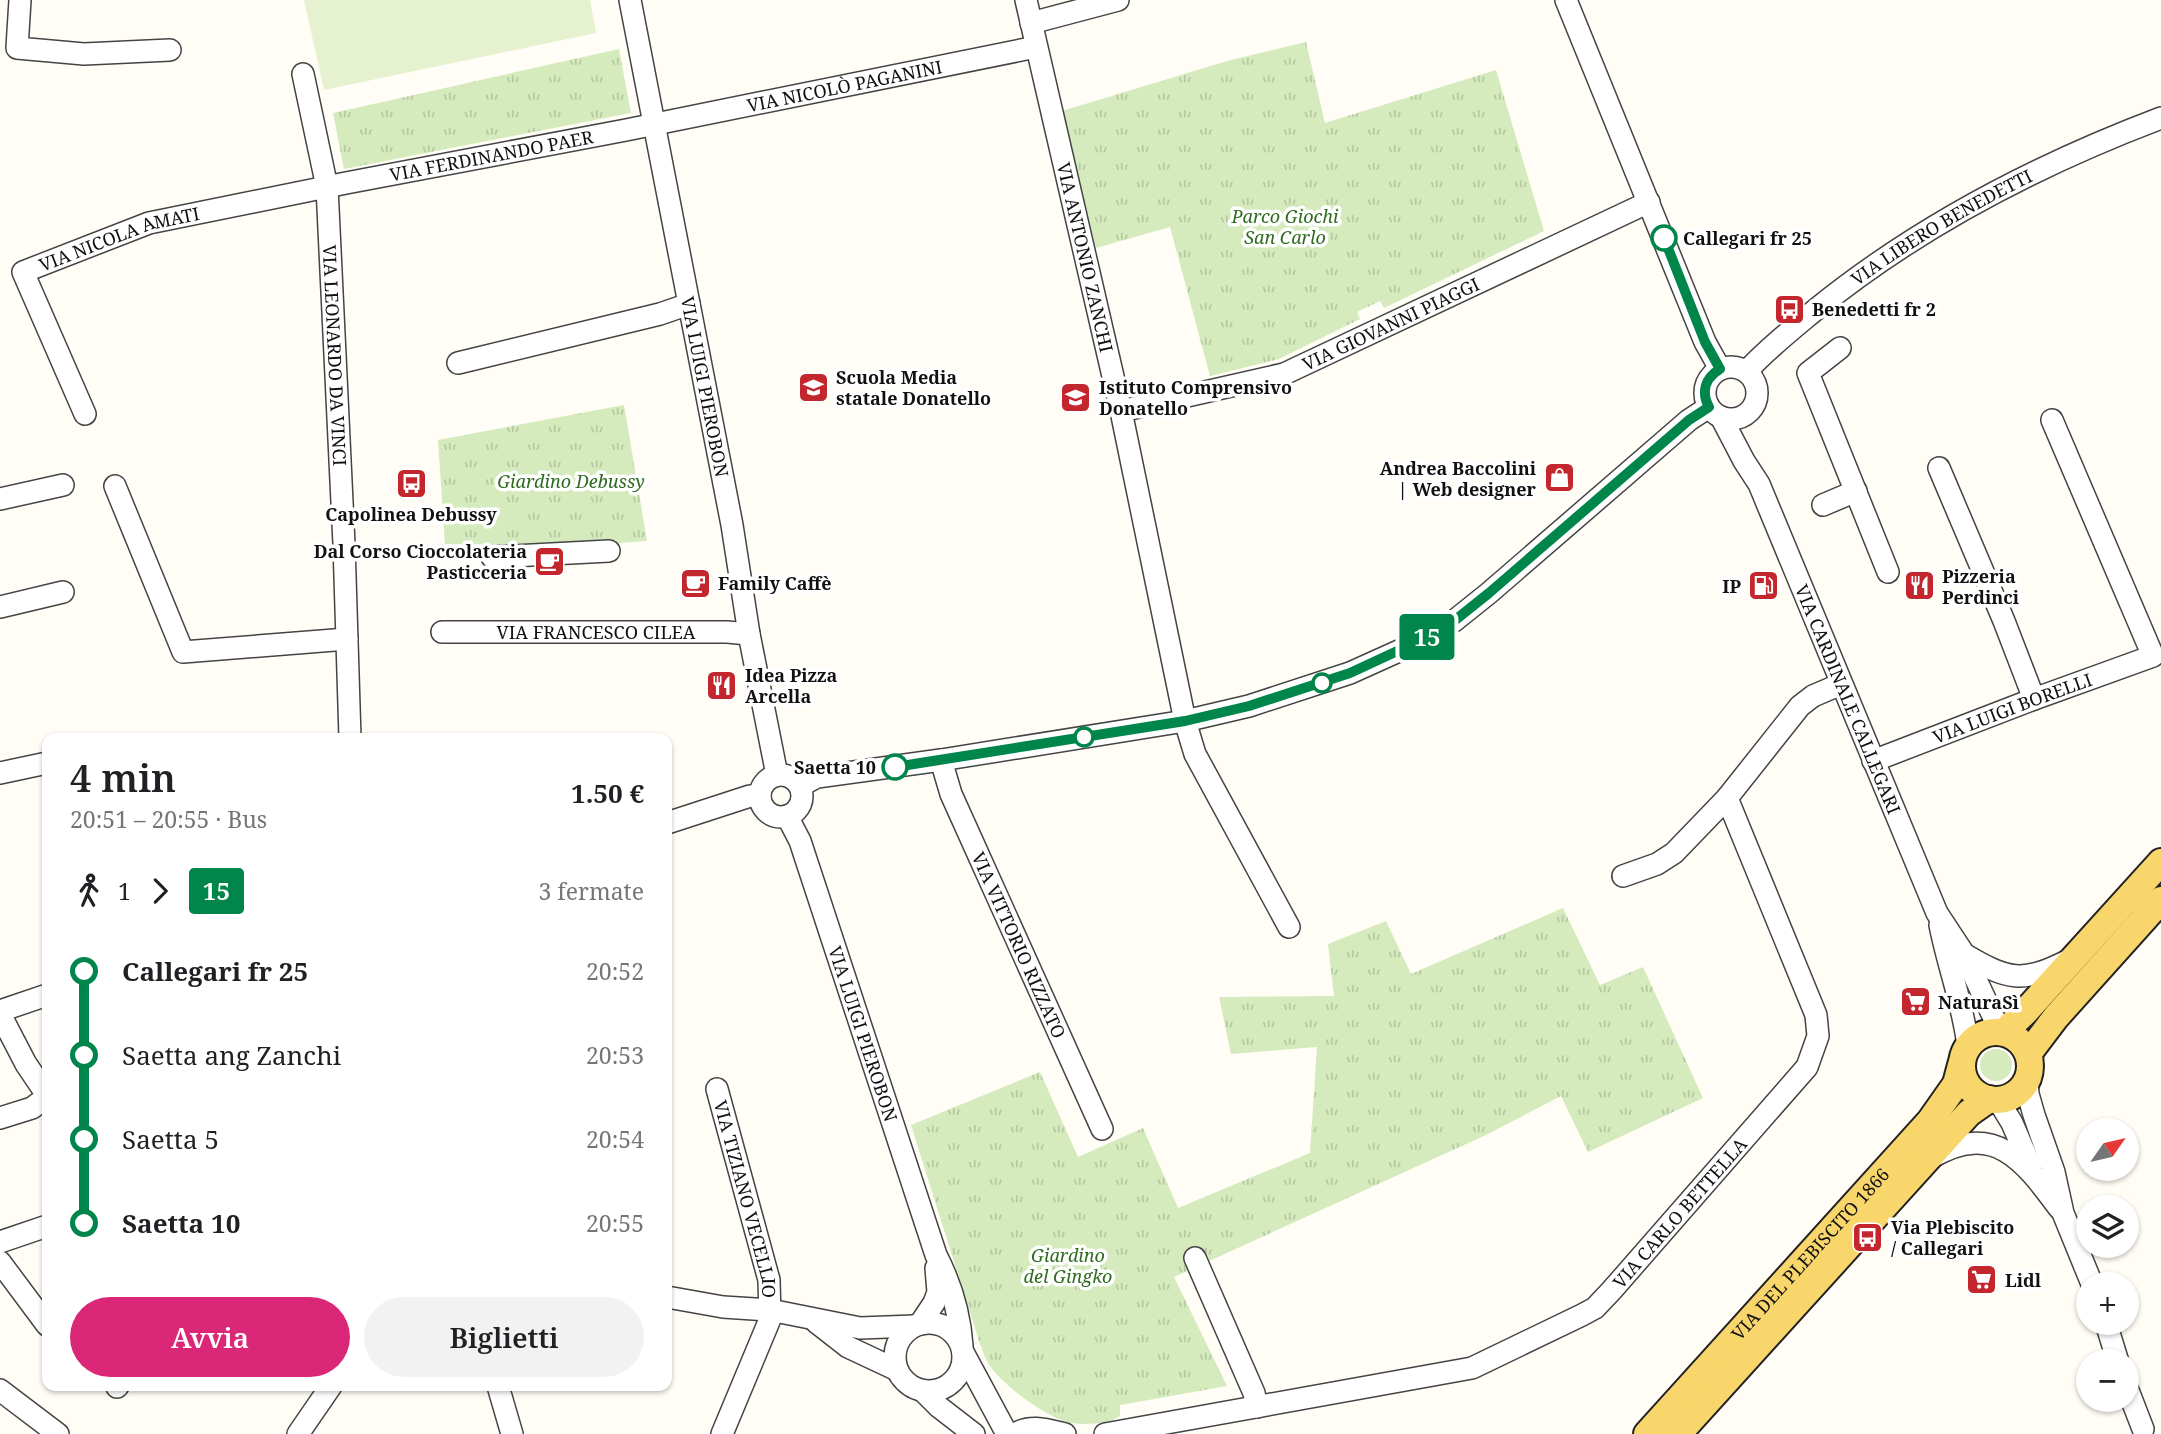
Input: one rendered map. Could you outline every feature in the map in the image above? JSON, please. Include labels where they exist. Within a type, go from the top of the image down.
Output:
[{"type":"main road","points":[[2002,1032],[2025,1012],[2161,862]]},
{"type":"main road","points":[[2028,1066],[2023,1044],[2014,1037],[2002,1032],[1982,1034],[1964,1056],[1963,1077],[1978,1095],[1994,1100],[2005,1099],[2019,1091],[2028,1066],[2056,1017],[2161,900]]},
{"type":"main road","name":"VIA DEL PLEBISCITO 1866","points":[[1647,1434],[1930,1121],[1956,1084],[1964,1056]]},
{"type":"main road","name":"VIA DEL PLEBISCITO 1866","points":[[1678,1434],[1969,1113],[1994,1100]]},
{"type":"street","points":[[20,0],[17,48],[84,54],[170,50]]},
{"type":"street","name":"VIA LUIGI PIEROBON","points":[[629,0],[778,775]]},
{"type":"street","name":"VIA ANTONIO ZANCHI","points":[[1026,0],[1121,411],[1185,721],[1195,754],[1289,927]]},
{"type":"street","points":[[1031,23],[1118,0]]},
{"type":"street","points":[[1566,0],[1705,342],[1720,369]]},
{"type":"street","name":"VIA NICOLÒ PAGANINI","points":[[654,124],[1035,47]]},
{"type":"street","name":"VIA LEONARDO DA VINCI","points":[[303,74],[327,187],[350,733]]},
{"type":"street","name":"VIA LIBERO BENEDETTI","points":[[1747,371],[1783,337],[1843,288],[1898,249],[2024,177],[2161,118]]},
{"type":"street","name":"VIA FERDINANDO PAER","points":[[327,187],[654,124]]},
{"type":"street","name":"VIA NICOLA AMATI","points":[[85,414],[23,272],[149,223],[327,187]]},
{"type":"street","name":"VIA GIOVANNI PIAGGI","points":[[1121,411],[1284,374],[1649,201]]},
{"type":"street","points":[[458,363],[660,314],[689,304]]},
{"type":"street","points":[[1840,348],[1808,373],[1888,572]]},
{"type":"street","points":[[1746,414],[1734,419],[1715,412],[1706,401],[1705,386],[1713,373],[1720,369],[1729,366],[1747,371]]},
{"type":"street","name":"VIA CARDINALE CALLEGARI","points":[[1747,371],[1756,383],[1757,392],[1752,408],[1746,414],[1745,423],[1759,484],[1937,913],[1964,954],[2002,1032]]},
{"type":"street","points":[[800,786],[817,777],[1185,721],[1249,706],[1350,673],[1421,640],[1454,621],[1689,420],[1715,412]]},
{"type":"street","name":"VIA CARDINALE CALLEGARI","points":[[1715,412],[1759,484]]},
{"type":"street","name":"VIA LUIGI BORELLI","points":[[1873,761],[2153,656],[2052,420]]},
{"type":"street","points":[[1939,468],[2035,699]]},
{"type":"street","points":[[0,499],[63,485]]},
{"type":"street","points":[[115,486],[183,652],[347,639]]},
{"type":"street","points":[[1824,505],[1856,491]]},
{"type":"street","points":[[492,557],[609,551]]},
{"type":"street","points":[[0,607],[63,592]]},
{"type":"street","name":"VIA FRANCESCO CILEA","points":[[442,632],[749,634]]},
{"type":"street","points":[[1623,876],[1657,864],[1674,853],[1727,798],[1800,706],[1813,696],[1841,684]]},
{"type":"street","name":"VIA VITTORIO RIZZATO","points":[[940,760],[951,794],[1102,1129]]},
{"type":"street","points":[[0,773],[42,764]]},
{"type":"street","points":[[778,775],[790,777],[800,786],[801,804],[788,816],[776,816],[764,807],[760,797],[766,781],[778,775]]},
{"type":"street","points":[[672,820],[750,796],[760,797]]},
{"type":"street","name":"VIA CARLO BETTELLA","points":[[1105,1434],[1472,1368],[1595,1308],[1807,1067],[1818,1037],[1816,1014],[1727,798]]},
{"type":"street","name":"VIA LUIGI PIEROBON","points":[[788,816],[800,841],[936,1255],[946,1275],[961,1321],[963,1350]]},
{"type":"street","name":"VIA CARDINALE CALLEGARI","points":[[1937,913],[1963,1013],[1964,1056]]},
{"type":"street","name":"VIA CARDINALE CALLEGARI","points":[[1964,954],[1993,971],[2019,977],[2043,972],[2077,956]]},
{"type":"street","points":[[42,998],[2,1021],[42,1088]]},
{"type":"street","points":[[2028,1066],[2028,1094],[2034,1115],[2054,1172],[2063,1213],[2087,1272]]},
{"type":"street","name":"VIA TIZIANO VECELLIO","points":[[717,1089],[769,1280],[770,1310]]},
{"type":"street","points":[[1994,1100],[2012,1123],[2036,1177]]},
{"type":"street","points":[[0,1118],[37,1106],[42,1101]]},
{"type":"street","points":[[1927,1160],[1946,1149],[1965,1144],[1987,1144],[2012,1154],[2036,1177],[2063,1213]]},
{"type":"street","points":[[0,1242],[42,1228]]},
{"type":"street","name":"VIA LUIGI PIEROBON","points":[[917,1325],[934,1303],[938,1292],[936,1255]]},
{"type":"street","points":[[1195,1258],[1254,1394],[1257,1407]]},
{"type":"street","points":[[0,1262],[42,1318]]},
{"type":"street","name":"VIA TIZIANO VECELLIO","points":[[672,1298],[723,1307],[770,1310],[860,1328],[917,1325]]},
{"type":"street","points":[[722,1434],[770,1319],[770,1310]]},
{"type":"street","name":"VIA TIZIANO VECELLIO","points":[[812,1319],[848,1347],[897,1370]]},
{"type":"street","points":[[963,1350],[961,1372],[949,1385],[932,1392],[909,1385],[897,1370],[895,1355],[899,1342],[908,1330],[917,1325],[934,1323],[948,1328],[954,1333],[963,1350],[1007,1434]]},
{"type":"street","points":[[0,1390],[58,1434]]},
{"type":"street","points":[[298,1434],[328,1391]]},
{"type":"street","points":[[499,1391],[512,1434]]},
{"type":"street","points":[[923,1391],[939,1407],[975,1434]]},
{"type":"street","points":[[2139,1412],[2146,1428]]},
{"type":"street","points":[[1015,1434],[1026,1428],[1065,1434]]},
{"type":"green space","points":[[304,0],[590,0],[596,33],[324,90]]},
{"type":"green space","name":"Parco Giochi San Carlo","points":[[1306,42],[1325,123],[1496,70],[1544,231],[1384,308],[1380,301],[1357,312],[1360,319],[1279,359],[1210,376],[1170,227],[1096,248],[1062,111],[1227,61]]},
{"type":"green space","points":[[619,49],[631,113],[344,169],[333,113]]},
{"type":"green space","name":"Giardino Debussy","points":[[624,405],[647,541],[575,546],[445,544],[438,440]]},
{"type":"green space","name":"Giardino del Gingko","points":[[1563,908],[1600,985],[1643,967],[1703,1098],[1588,1152],[1561,1096],[1486,1135],[1174,1277],[1227,1386],[1120,1405],[1120,1416],[1115,1419],[1077,1424],[1050,1415],[1027,1400],[1005,1383],[990,1366],[979,1341],[911,1125],[1040,1072],[1078,1157],[1143,1128],[1178,1208],[1310,1153],[1317,1047],[1231,1054],[1219,997],[1334,996],[1328,944],[1386,921],[1411,974]]},
{"type":"green space","points":[[1996,1049],[2007,1054],[2012,1065],[2007,1076],[1996,1081],[1985,1076],[1980,1065],[1985,1054]]},
{"type":"bus line","name":"15","points":[[895,767],[1185,721],[1249,706],[1350,673],[1421,640],[1454,621],[1689,420],[1709,407],[1705,386],[1713,373],[1720,369],[1705,342],[1664,238]]},
{"type":"place","name":"Callegari fr 25","points":[[1664,238]]},
{"type":"place","name":"Benedetti fr 2","points":[[1789,309]]},
{"type":"place","name":"Scuola Media statale Donatello","points":[[813,387]]},
{"type":"place","name":"Istituto Comprensivo Donatello","points":[[1076,397]]},
{"type":"place","name":"Andrea Baccolini | Web designer","points":[[1559,478]]},
{"type":"place","name":"Capolinea Debussy","points":[[411,484]]},
{"type":"place","name":"Dal Corso Cioccolateria Pasticceria","points":[[550,561]]},
{"type":"place","name":"Family Caffè","points":[[695,583]]},
{"type":"place","name":"IP","points":[[1764,586]]},
{"type":"place","name":"Pizzeria Perdinci","points":[[1919,586]]},
{"type":"place","name":"Idea Pizza Arcella","points":[[722,685]]},
{"type":"place","name":"Saetta 10","points":[[895,767]]},
{"type":"place","name":"NaturaSì","points":[[1915,1002]]},
{"type":"place","name":"Via Plebiscito / Callegari","points":[[1868,1237]]},
{"type":"place","name":"Lidl","points":[[1982,1280]]}]
